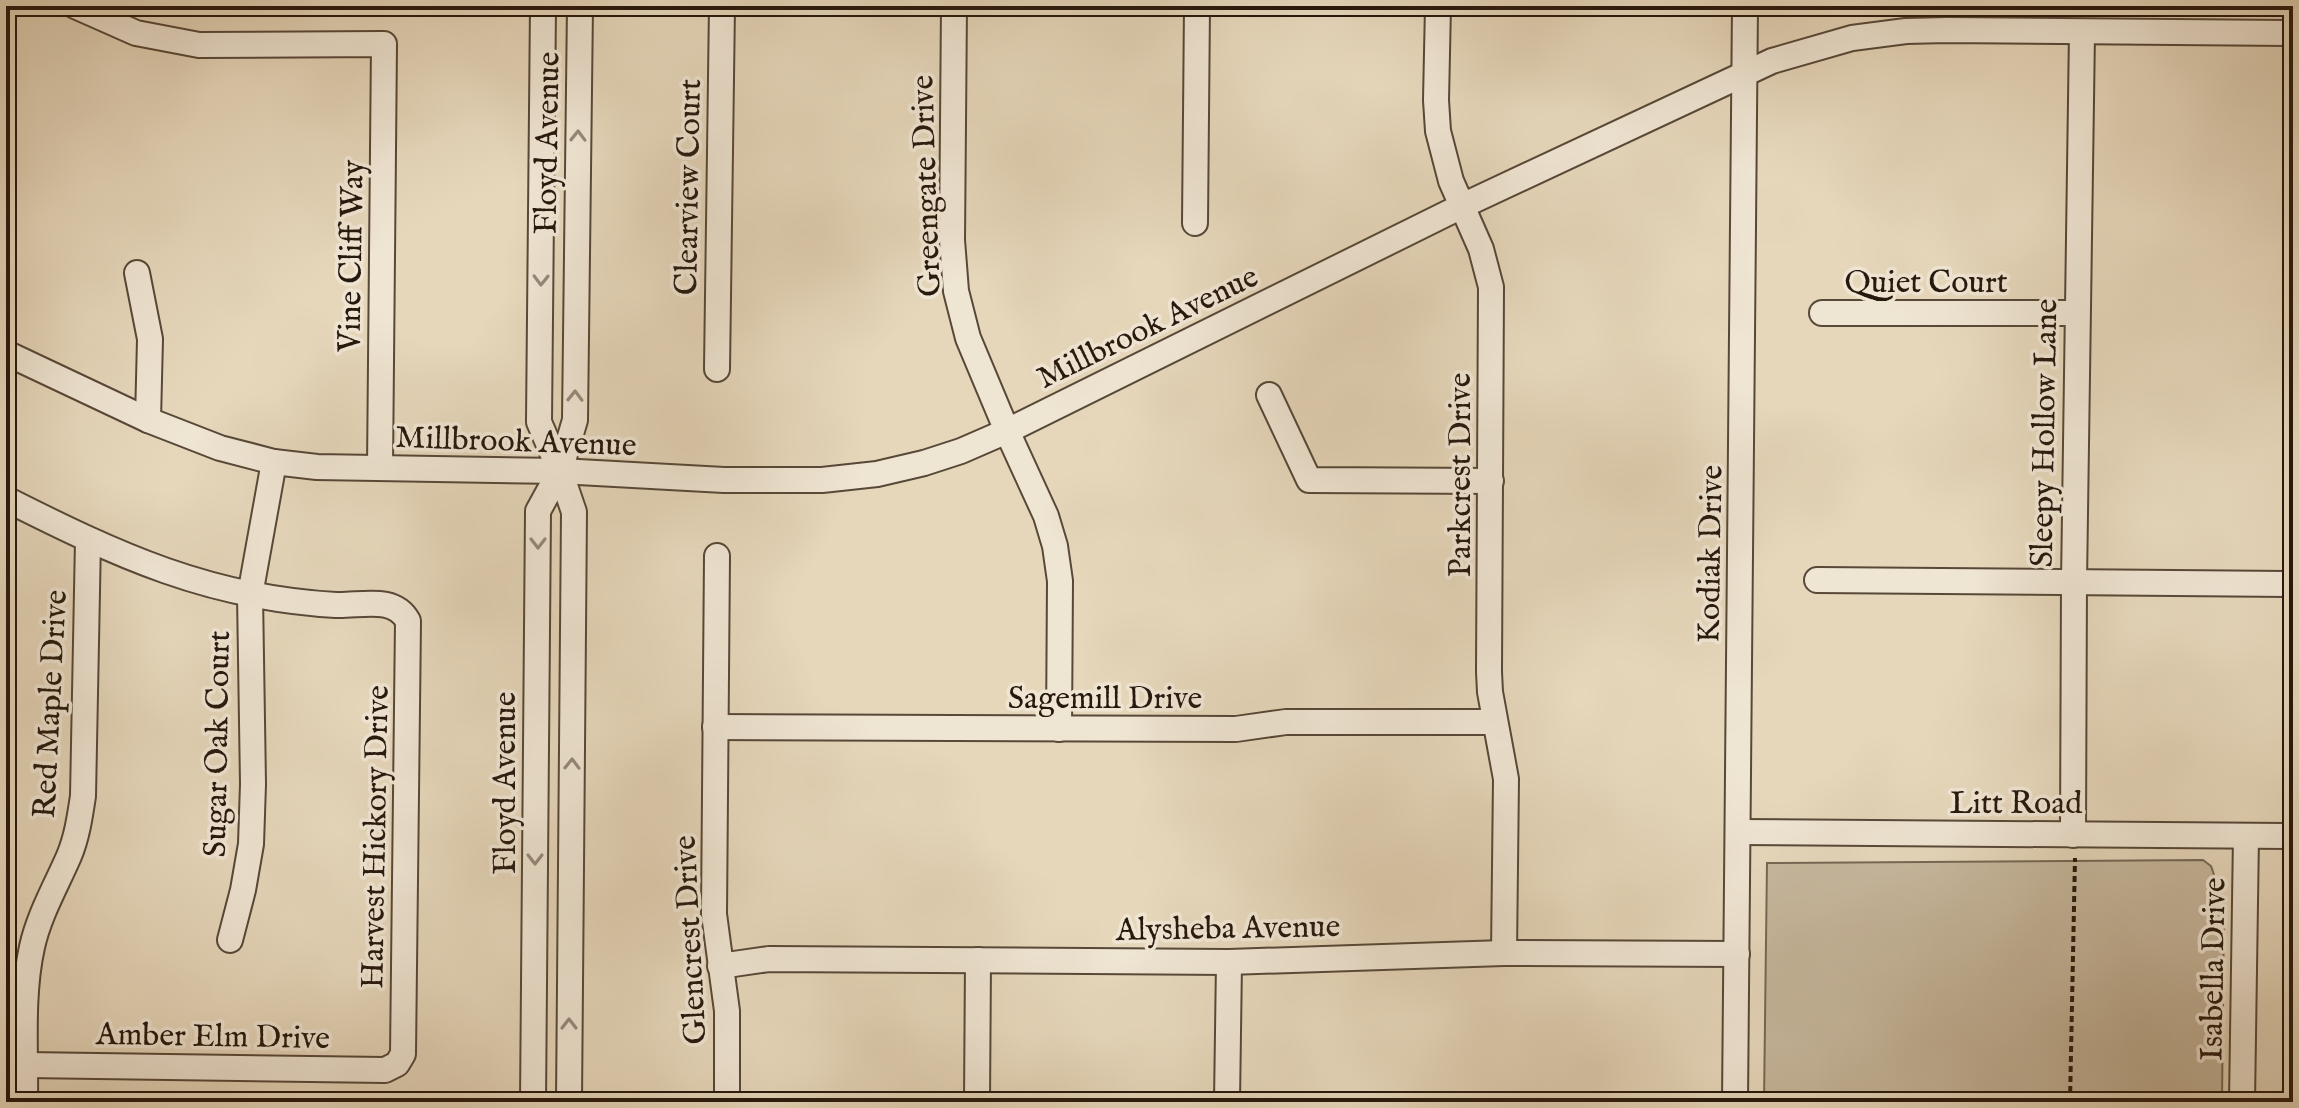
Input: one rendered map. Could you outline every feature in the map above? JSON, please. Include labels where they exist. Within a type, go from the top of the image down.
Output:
[{"type":"street","name":"Vine Cliff Way","points":[[75,6],[136,33],[199,45],[384,44],[380,468]]},
{"type":"street","name":"Floyd Avenue","points":[[543,6],[539,422],[574,512],[569,1102]]},
{"type":"street","name":"Floyd Avenue","points":[[533,1102],[538,511],[560,471],[575,420],[580,6]]},
{"type":"street","name":"Clearview Court","points":[[717,369],[722,6]]},
{"type":"street","name":"Greengate Drive","points":[[954,6],[953,266],[956,291],[968,338],[1046,516],[1055,546],[1060,581],[1059,729]]},
{"type":"street","points":[[1195,223],[1197,6]]},
{"type":"street","name":"Parkcrest Drive","points":[[1438,6],[1438,131],[1451,181],[1481,249],[1491,287],[1489,672],[1506,788],[1504,953]]},
{"type":"street","name":"Kodiak Drive","points":[[1735,1102],[1745,6]]},
{"type":"street","name":"Millbrook Avenue","points":[[6,353],[148,420],[220,448],[274,462],[317,467],[560,471],[724,480],[822,480],[877,474],[961,451],[1007,431],[1462,206],[1772,61],[1813,47],[1880,34],[1948,30],[2293,33]]},
{"type":"street","name":"Sleepy Hollow Lane","points":[[2074,846],[2074,582],[2082,32]]},
{"type":"street","points":[[137,273],[150,339],[148,420]]},
{"type":"street","name":"Quiet Court","points":[[1822,313],[2077,313]]},
{"type":"street","points":[[1269,395],[1309,480],[1491,481]]},
{"type":"street","name":"Sugar Oak Court","points":[[230,940],[251,844],[250,595],[274,462]]},
{"type":"street","points":[[6,499],[88,540],[155,568],[250,595]]},
{"type":"street","name":"Red Maple Drive","points":[[25,1102],[27,982],[32,947],[42,914],[70,853],[83,796],[88,540]]},
{"type":"street","name":"Glencrest Drive","points":[[717,556],[714,914],[727,1011],[727,1102]]},
{"type":"street","points":[[1817,580],[2293,584]]},
{"type":"street","name":"Harvest Hickory Drive","points":[[250,595],[339,605],[389,604],[403,611],[408,621],[404,1023],[403,1054],[397,1064]]},
{"type":"street","name":"Sagemill Drive","points":[[715,727],[1236,729],[1286,722],[1495,722]]},
{"type":"street","name":"Litt Road","points":[[1738,832],[2074,846],[2293,836]]},
{"type":"street","name":"Isabella Drive","points":[[2242,1102],[2246,836]]},
{"type":"street","name":"Alysheba Avenue","points":[[720,966],[769,959],[1229,962],[1504,953],[1737,954]]},
{"type":"street","points":[[977,1102],[978,960]]},
{"type":"street","points":[[1227,1102],[1229,962]]},
{"type":"street","name":"Amber Elm Drive","points":[[26,1065],[385,1070],[397,1064]]},
{"type":"path","points":[[2070,1102],[2074,846]]},
{"type":"shaded area","points":[[2203,860],[2211,866],[2224,904],[2222,1102],[1764,1102],[1767,863]]}]
